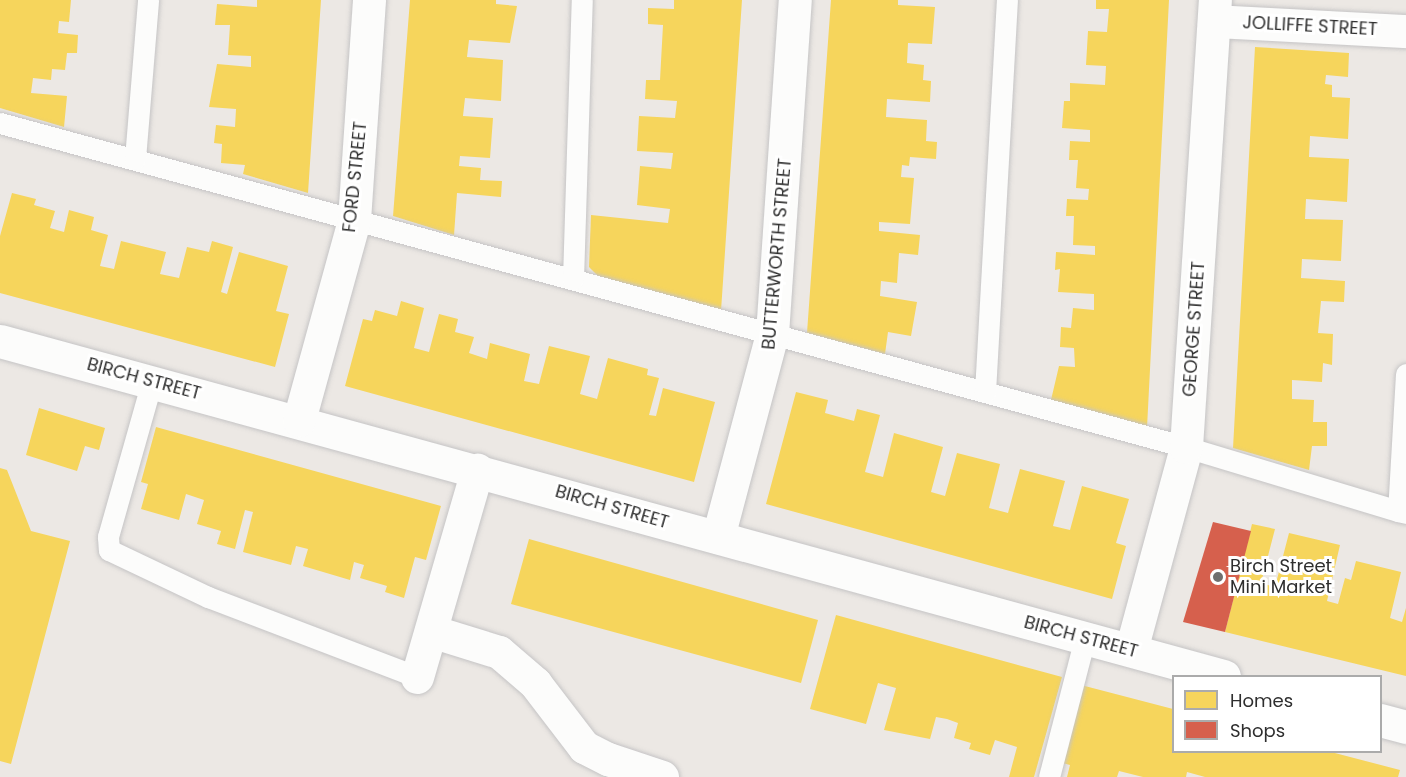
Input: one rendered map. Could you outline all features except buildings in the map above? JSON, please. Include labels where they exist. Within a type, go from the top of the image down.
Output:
[{"type":"street","name":"FORD STREET","points":[[299,420],[354,220],[369,0]]},
{"type":"street","name":"BUTTERWORTH STREET","points":[[718,537],[772,334],[795,0]]},
{"type":"street","name":"JOLLIFFE STREET","points":[[1214,11],[1406,31]]},
{"type":"street","name":"GEORGE STREET","points":[[1131,650],[1186,447],[1214,11]]},
{"type":"street","name":"BIRCH STREET","points":[[0,341],[299,420],[1220,675]]},
{"type":"street","points":[[417,677],[477,470]]},
{"type":"street","points":[[431,631],[499,652],[535,682],[584,747],[608,759],[662,777]]},
{"type":"street","points":[[1382,721],[1406,727]]},
{"type":"lane","points":[[135,159],[148,0]]},
{"type":"lane","points":[[573,279],[582,0]]},
{"type":"lane","points":[[985,392],[1007,0]]},
{"type":"lane","points":[[0,123],[1186,447],[1402,512],[1406,374]]},
{"type":"lane","points":[[152,381],[108,537],[109,550],[208,597],[417,677]]},
{"type":"lane","points":[[1048,777],[1085,638]]},
{"type":"place","name":"Birch Street Mini Market","points":[[1218,577]]}]
